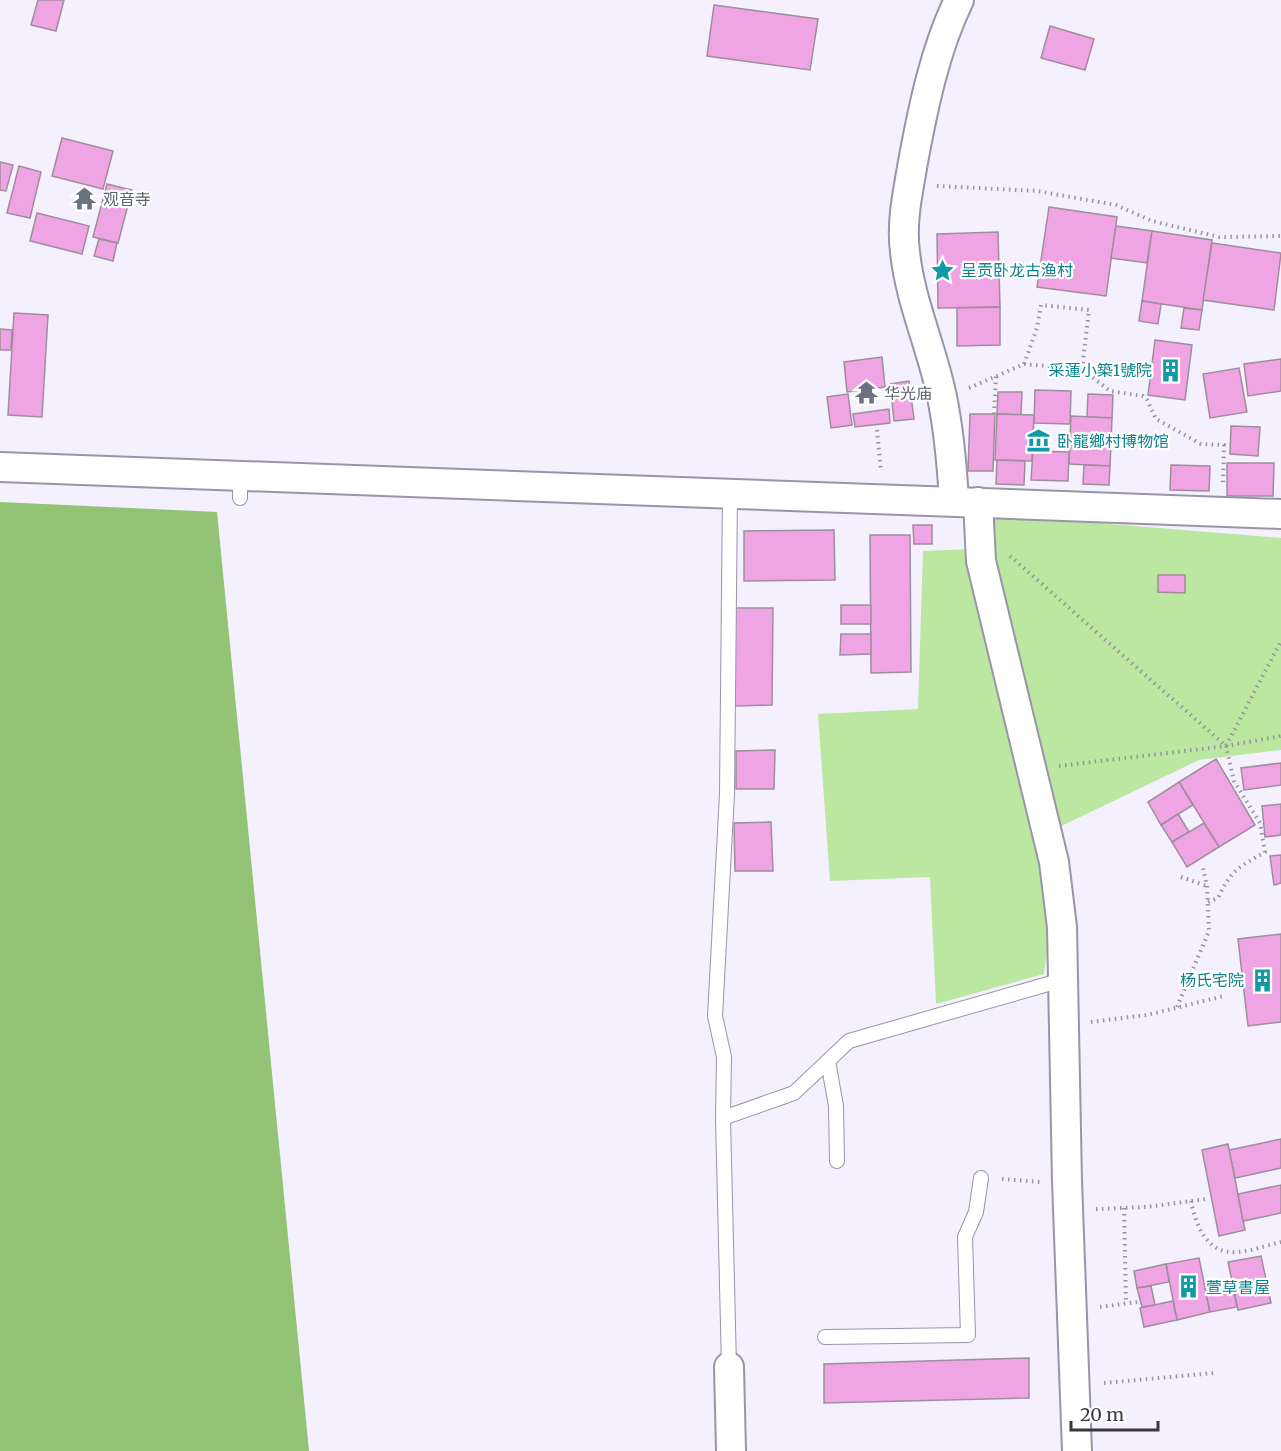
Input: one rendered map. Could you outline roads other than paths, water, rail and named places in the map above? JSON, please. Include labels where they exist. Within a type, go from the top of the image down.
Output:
[{"type":"street","points":[[959,0],[940,49],[920,124],[904,216],[905,252],[912,288],[942,396],[948,436],[966,502],[980,530],[981,561],[1054,862],[1062,927],[1068,1210],[1077,1451]]},
{"type":"street","points":[[0,467],[201,469],[240,487],[730,493],[1281,514]]},
{"type":"street","points":[[729,1367],[731,1451]]},
{"type":"lane","points":[[729,1367],[723,1118],[724,1057],[715,1016],[727,794],[730,493]]},
{"type":"lane","points":[[723,1118],[794,1093],[849,1041],[1062,980]]},
{"type":"lane","points":[[828,1061],[836,1106],[837,1161]]},
{"type":"lane","points":[[825,1337],[968,1335],[965,1238],[976,1212],[981,1178]]},
{"type":"place","name":"观音寺","points":[[85,199]]},
{"type":"place","name":"呈贡卧龙古渔村","points":[[943,270]]},
{"type":"place","name":"采蓮小築1號院","points":[[1170,370]]},
{"type":"place","name":"华光庙","points":[[866,393]]},
{"type":"place","name":"卧龍鄉村博物馆","points":[[1039,441]]},
{"type":"place","name":"杨氏宅院","points":[[1262,980]]},
{"type":"place","name":"萱草書屋","points":[[1188,1287]]}]
